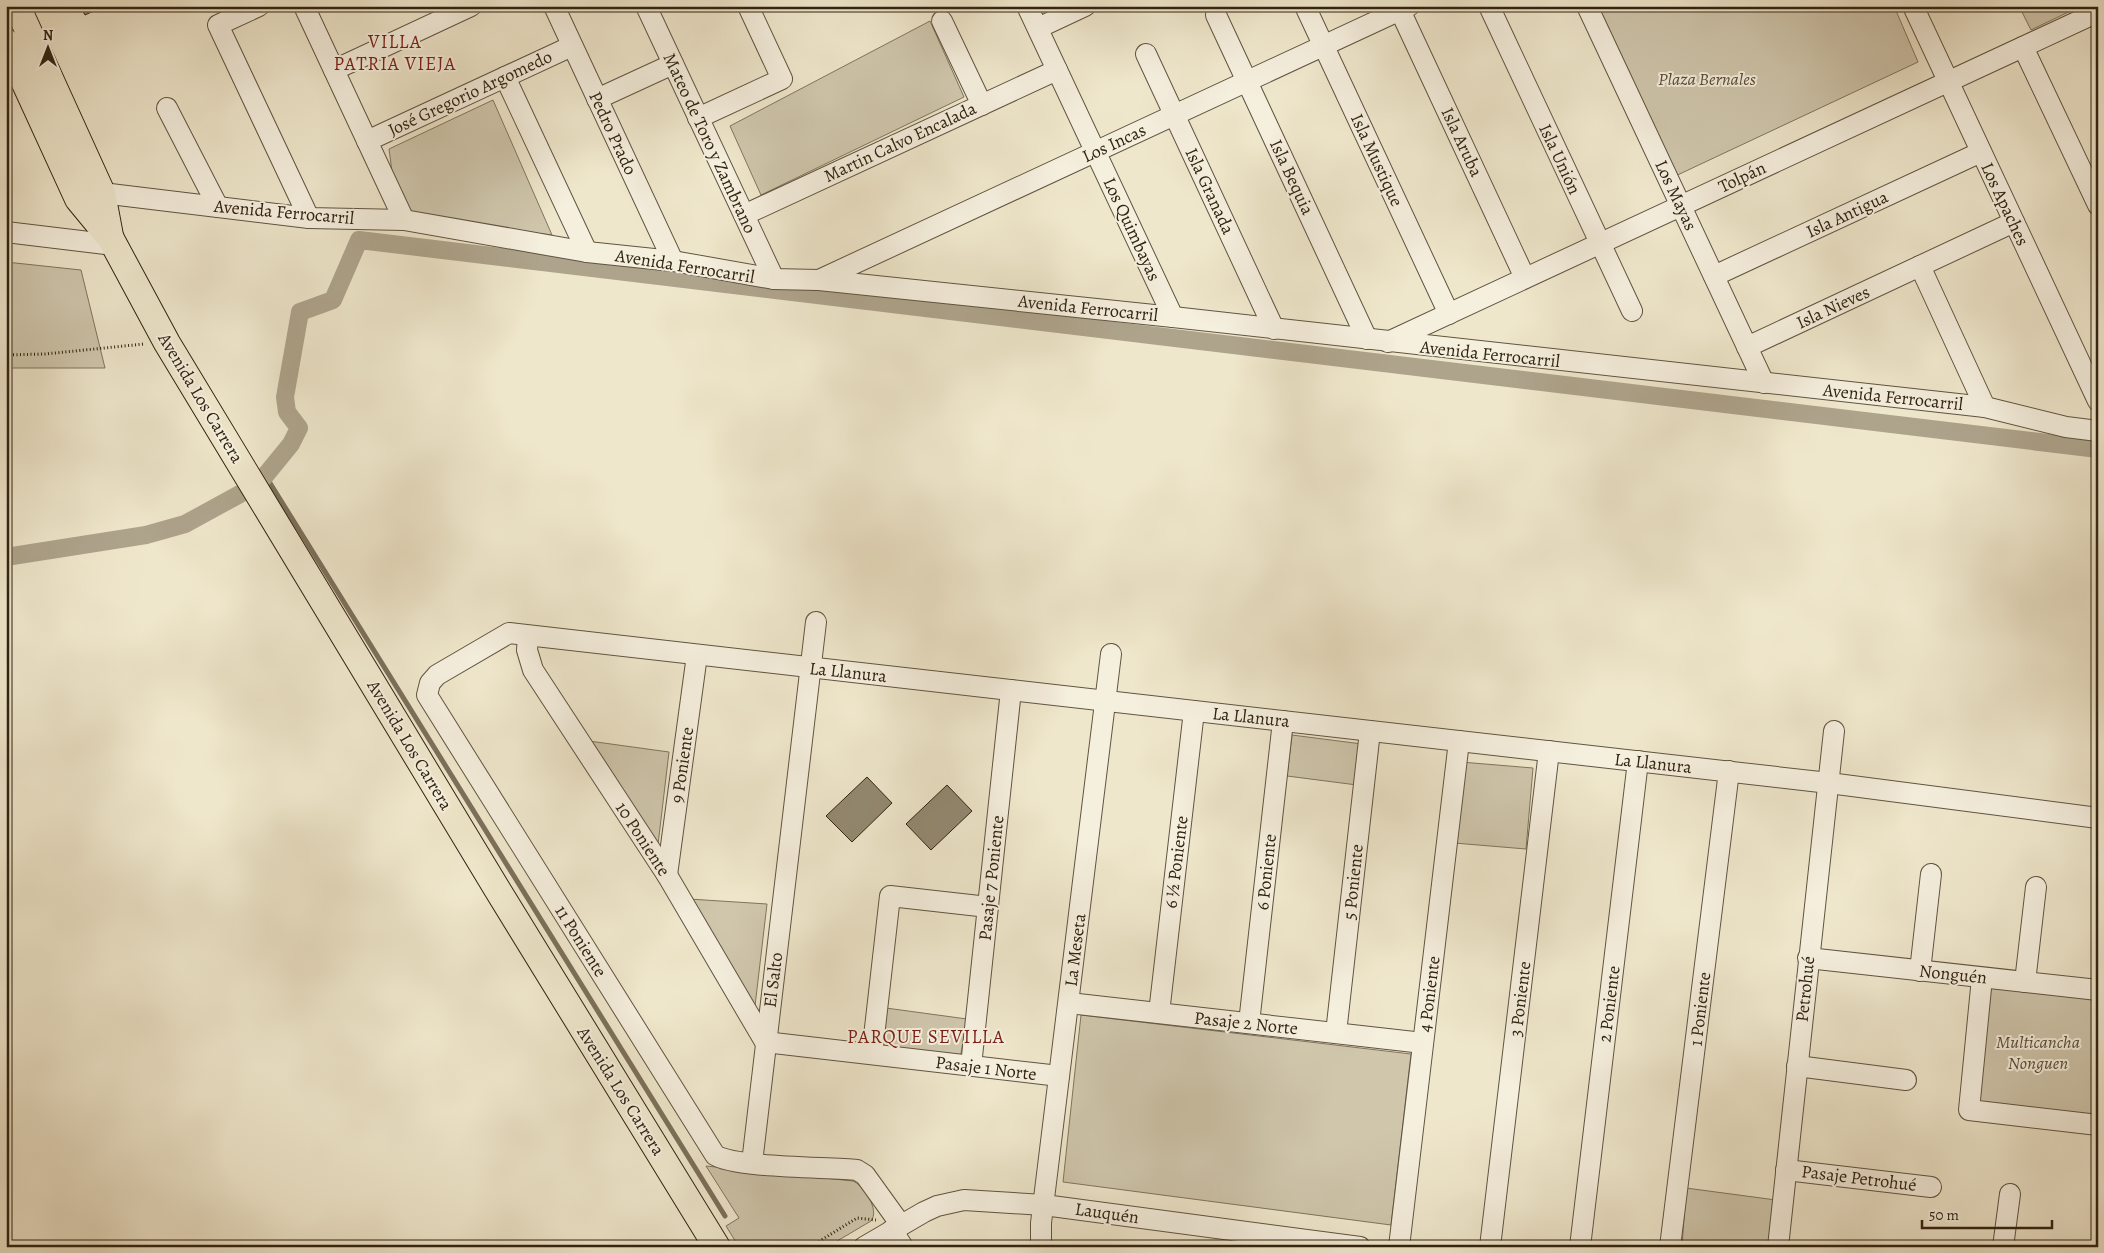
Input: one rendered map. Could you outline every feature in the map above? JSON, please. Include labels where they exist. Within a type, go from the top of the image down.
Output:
[{"type":"main road","name":"Avenida Los Carrera","points":[[17,6],[20,51],[112,242],[167,343],[497,890],[717,1247]]},
{"type":"street","points":[[259,6],[218,25],[309,218]]},
{"type":"street","points":[[304,6],[404,220]]},
{"type":"street","points":[[334,70],[471,6]]},
{"type":"street","name":"Pedro Prado","points":[[554,6],[673,261]]},
{"type":"street","name":"Mateo de Toro y Zambrano","points":[[646,6],[774,279]]},
{"type":"street","points":[[698,118],[782,79],[748,6]]},
{"type":"street","name":"Los Quimbayas","points":[[1027,6],[1173,317]]},
{"type":"street","points":[[1038,28],[1085,6]]},
{"type":"street","name":"Isla Mustique","points":[[1305,6],[1448,314]]},
{"type":"street","name":"Isla Unión","points":[[1489,6],[1632,311]]},
{"type":"street","name":"Los Mayas","points":[[1587,6],[1764,383]]},
{"type":"street","name":"Los Apaches","points":[[1913,6],[2098,401]]},
{"type":"street","name":"Los Incas","points":[[820,280],[1402,8]]},
{"type":"street","name":"Isla Aruba","points":[[1402,8],[1526,278]]},
{"type":"street","name":"Tolpán","points":[[1377,341],[1448,314],[2098,13]]},
{"type":"street","name":"Isla Bequia","points":[[1216,15],[1247,82],[1377,341]]},
{"type":"street","points":[[942,21],[982,105]]},
{"type":"street","name":"José Gregorio Argomedo","points":[[367,141],[572,46]]},
{"type":"street","points":[[2024,47],[2098,205]]},
{"type":"street","name":"Isla Granada","points":[[1146,54],[1274,328]]},
{"type":"street","points":[[597,99],[673,64]]},
{"type":"street","name":"Martin Calvo Encalada","points":[[744,215],[1057,70]]},
{"type":"street","points":[[505,77],[587,252]]},
{"type":"street","points":[[167,108],[218,207]]},
{"type":"street","name":"Isla Antigua","points":[[1714,276],[1981,152]]},
{"type":"street","name":"Avenida Ferrocarril","points":[[90,196],[218,207],[309,218],[404,220],[587,252],[673,261],[774,279],[820,280],[1173,317],[1986,407],[2066,427],[2098,431]]},
{"type":"street","name":"Isla Nieves","points":[[1747,347],[2014,222]]},
{"type":"street","points":[[6,232],[112,242]]},
{"type":"street","points":[[1920,266],[1986,407]]},
{"type":"street","points":[[2066,427],[2098,411]]},
{"type":"street","name":"El Salto","points":[[752,1163],[816,622]]},
{"type":"street","name":"La Llanura","points":[[428,695],[430,683],[437,674],[509,633],[1729,771],[2098,818]]},
{"type":"street","name":"10 Poniente","points":[[528,636],[527,650],[533,670],[666,875],[765,1042]]},
{"type":"street","name":"La Meseta","points":[[1041,1247],[1041,1223],[1111,654]]},
{"type":"street","name":"9 Poniente","points":[[666,875],[697,655]]},
{"type":"street","name":"Pasaje 7 Poniente","points":[[971,1066],[1011,690]]},
{"type":"street","name":"11 Poniente","points":[[428,695],[715,1155],[724,1159],[752,1163]]},
{"type":"street","name":"6 ½ Poniente","points":[[1159,1013],[1194,711]]},
{"type":"street","name":"6 Poniente","points":[[1249,1023],[1283,721]]},
{"type":"street","name":"5 Poniente","points":[[1336,1033],[1370,731]]},
{"type":"street","name":"Petrohué","points":[[1778,1247],[1834,731]]},
{"type":"street","name":"4 Poniente","points":[[1399,1247],[1459,741]]},
{"type":"street","name":"3 Poniente","points":[[1490,1247],[1550,751]]},
{"type":"street","name":"2 Poniente","points":[[1580,1247],[1638,761]]},
{"type":"street","name":"1 Poniente","points":[[1670,1247],[1729,771]]},
{"type":"street","points":[[1920,971],[1931,874]]},
{"type":"street","points":[[2025,982],[2036,887]]},
{"type":"street","points":[[872,1054],[890,896],[988,907]]},
{"type":"street","name":"Nonguén","points":[[1808,958],[2098,990]]},
{"type":"street","points":[[1982,978],[1968,1110],[2098,1125]]},
{"type":"street","name":"Pasaje 2 Norte","points":[[1069,1003],[1423,1043]]},
{"type":"street","name":"Pasaje 1 Norte","points":[[765,1042],[1059,1076]]},
{"type":"street","points":[[1797,1066],[1906,1080]]},
{"type":"street","points":[[752,1163],[857,1170],[865,1174],[897,1227],[903,1247]]},
{"type":"street","name":"Pasaje Petrohué","points":[[1786,1170],[1931,1187]]},
{"type":"street","points":[[2003,1247],[2010,1194]]},
{"type":"street","name":"Lauquén","points":[[864,1247],[924,1212],[950,1202],[977,1200],[1044,1205],[1360,1247]]},
{"type":"path","points":[[6,355],[45,354],[167,343]]},
{"type":"path","points":[[810,1247],[857,1218],[897,1227]]},
{"type":"green space","name":"Plaza Bernales","points":[[1596,6],[1894,6],[1918,62],[1669,179]]},
{"type":"green space","points":[[2019,6],[2081,6],[2031,30]]},
{"type":"green space","points":[[930,21],[964,97],[761,195],[730,126]]},
{"type":"green space","points":[[493,100],[552,235],[398,217],[389,149]]},
{"type":"green space","points":[[6,262],[81,270],[105,368],[6,368]]},
{"type":"green space","points":[[1292,735],[1362,744],[1357,785],[1287,776]]},
{"type":"green space","points":[[589,741],[669,752],[657,853]]},
{"type":"green space","points":[[1461,762],[1533,768],[1526,849],[1454,843]]},
{"type":"green space","points":[[689,899],[767,904],[755,1006]]},
{"type":"green space","name":"Multicancha Nonguen","points":[[1985,982],[2098,994],[2098,1120],[1972,1106]]},
{"type":"green space","points":[[886,1008],[967,1019],[960,1059],[881,1049]]},
{"type":"green space","points":[[1081,1015],[1411,1054],[1391,1225],[1063,1182]]},
{"type":"green space","points":[[706,1166],[853,1181],[862,1188],[870,1199],[874,1211],[873,1216],[871,1221],[827,1247],[739,1247],[726,1226],[739,1218]]},
{"type":"green space","points":[[1686,1188],[1776,1200],[1769,1247],[1682,1247]]},
{"type":"building","points":[[80,6],[104,6],[85,15]]},
{"type":"building","points":[[867,777],[892,803],[852,842],[826,816]]},
{"type":"building","points":[[947,785],[972,811],[931,850],[906,824]]},
{"type":"waterway","points":[[260,482],[291,444],[299,428],[287,412],[285,397],[300,312],[333,300],[359,240],[2098,449]]},
{"type":"waterway","points":[[265,475],[725,1216]]},
{"type":"waterway","points":[[6,557],[146,535],[185,524],[240,494]]},
{"type":"district","name":"VILLA PATRIA VIEJA","points":[[395,52]]},
{"type":"district","name":"PARQUE SEVILLA","points":[[926,1036]]}]
